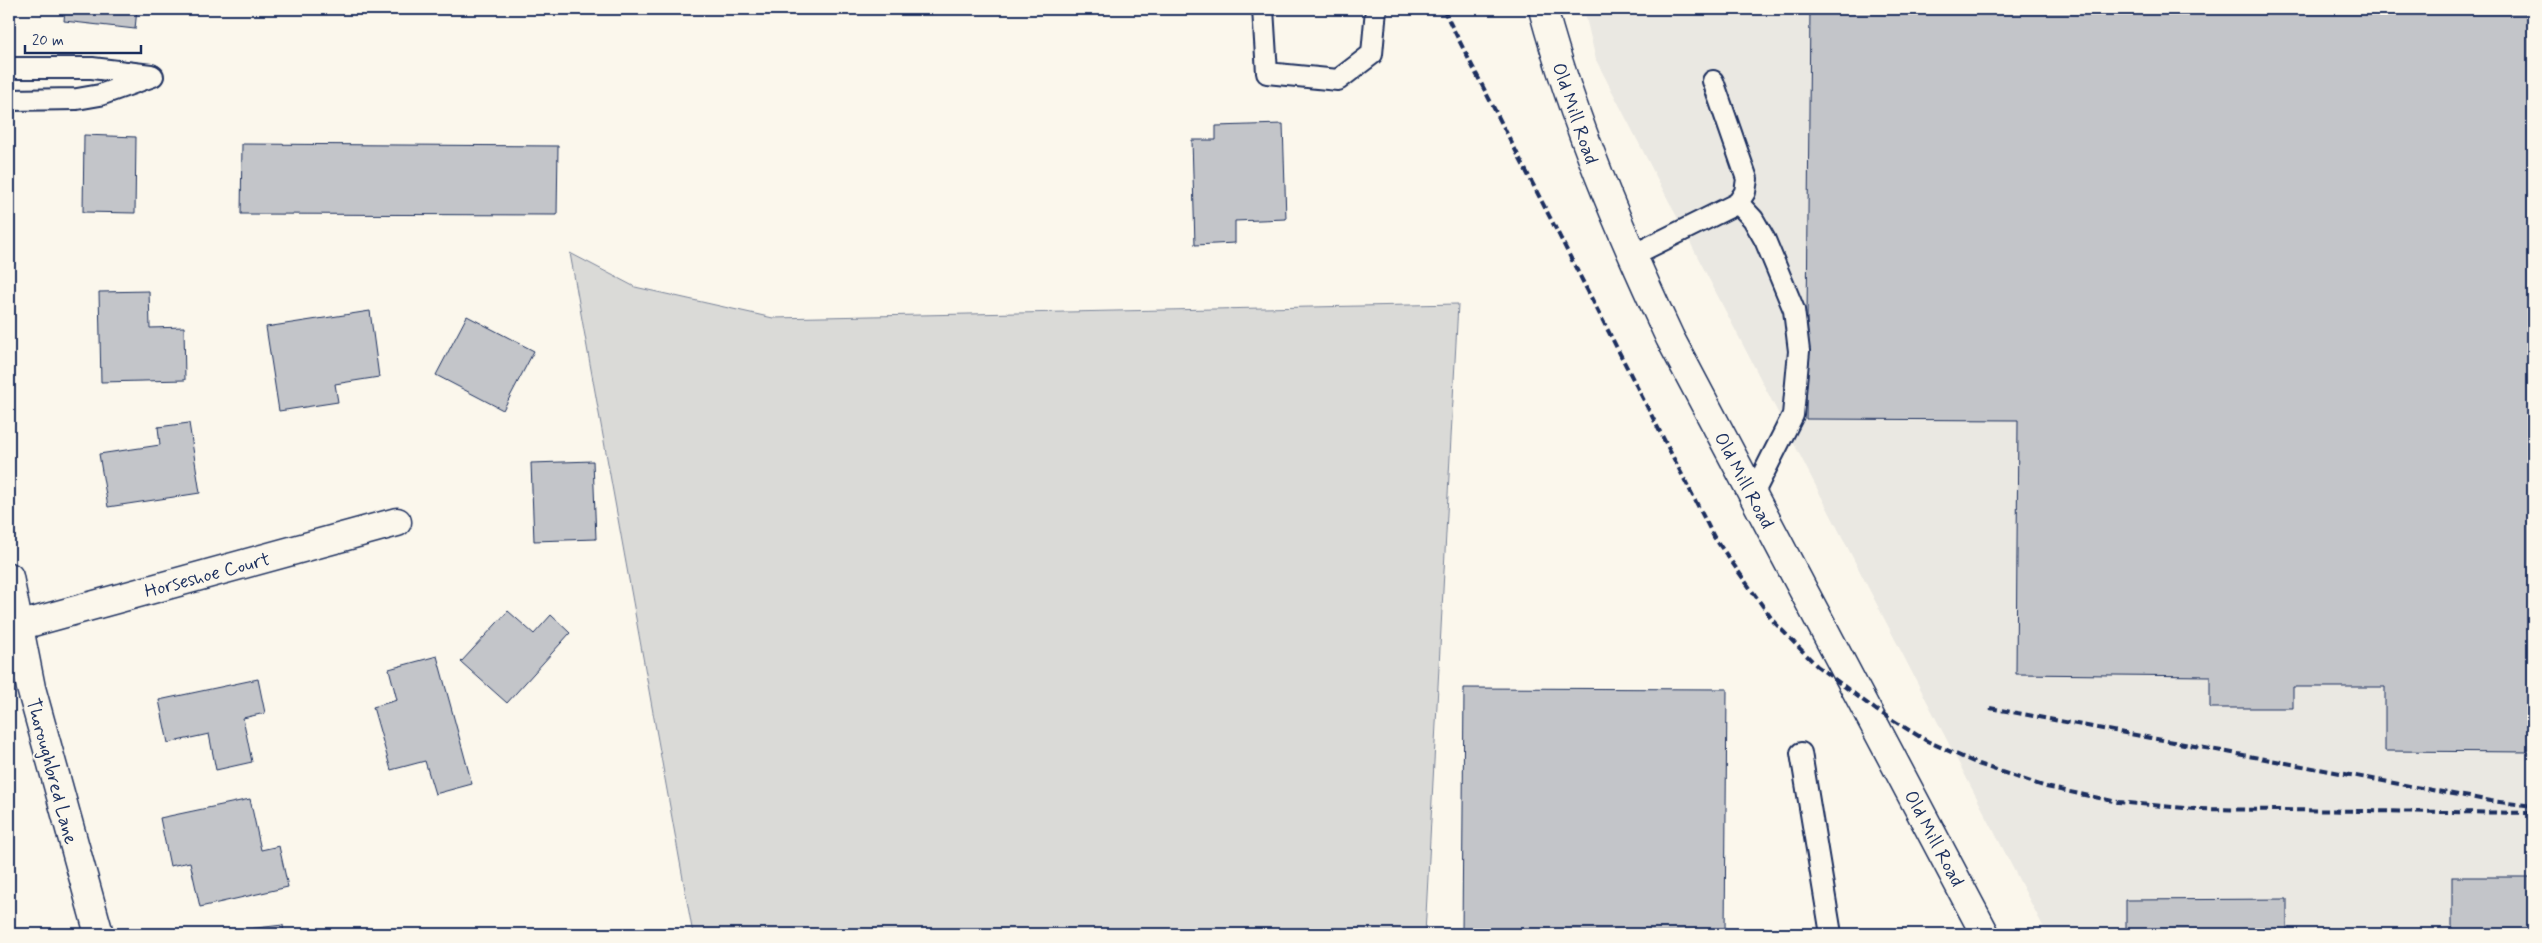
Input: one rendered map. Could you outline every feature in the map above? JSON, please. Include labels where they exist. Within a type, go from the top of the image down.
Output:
[{"type":"street","name":"Old Mill Road","points":[[1543,9],[1577,122],[1631,256],[1670,338],[1986,934]]},
{"type":"street","name":"Horseshoe Court","points":[[18,626],[397,522]]},
{"type":"street","name":"Thoroughbred Lane","points":[[9,577],[18,626],[52,766],[98,934]]},
{"type":"lane","points":[[1263,9],[1267,73],[1338,80],[1372,54],[1376,9]]},
{"type":"lane","points":[[9,68],[92,68],[153,76],[100,95],[78,98],[9,100]]},
{"type":"lane","points":[[1631,256],[1738,203],[1745,192],[1747,179],[1713,81]]},
{"type":"lane","points":[[1738,203],[1753,219],[1765,240],[1794,310],[1799,351],[1793,415],[1753,494]]},
{"type":"lane","points":[[1801,752],[1831,934]]},
{"type":"shaded area","points":[[1584,9],[2533,9],[2533,934],[2047,934],[1596,60]]},
{"type":"shaded area","points":[[570,253],[635,287],[773,318],[1458,304],[1425,934],[693,934]]},
{"type":"building","points":[[65,9],[137,9],[135,29],[64,21]]},
{"type":"building","points":[[1810,9],[2533,9],[2533,752],[2385,751],[2385,687],[2293,687],[2293,708],[2210,708],[2210,676],[2016,674],[2018,420],[1806,419]]},
{"type":"building","points":[[1283,124],[1286,219],[1235,221],[1235,243],[1195,245],[1192,140],[1216,140],[1216,126]]},
{"type":"building","points":[[84,135],[136,137],[135,213],[83,212]]},
{"type":"building","points":[[242,144],[558,146],[557,215],[241,214]]},
{"type":"building","points":[[149,291],[150,328],[184,327],[185,380],[101,382],[99,292]]},
{"type":"building","points":[[370,311],[379,377],[335,384],[338,402],[279,411],[266,327]]},
{"type":"building","points":[[467,316],[534,351],[503,410],[436,375]]},
{"type":"building","points":[[189,423],[200,493],[108,507],[99,454],[160,445],[158,427]]},
{"type":"building","points":[[593,461],[596,539],[534,541],[531,463]]},
{"type":"building","points":[[508,611],[534,634],[551,615],[570,633],[507,703],[461,662]]},
{"type":"building","points":[[437,656],[472,784],[435,794],[425,761],[391,770],[373,707],[397,700],[389,669]]},
{"type":"building","points":[[258,679],[265,713],[243,718],[252,762],[216,770],[209,734],[168,743],[159,700]]},
{"type":"building","points":[[1464,688],[1727,689],[1725,934],[1462,934]]},
{"type":"building","points":[[250,799],[261,850],[279,846],[288,887],[200,907],[190,862],[170,866],[160,818]]},
{"type":"building","points":[[2452,877],[2533,877],[2533,934],[2452,934]]},
{"type":"building","points":[[2287,899],[2287,934],[2126,934],[2126,900]]},
{"type":"building","points":[[283,925],[284,934],[221,934],[220,932]]},
{"type":"railway","points":[[1443,9],[1714,537],[1774,622],[1817,666],[1876,710],[1927,741],[1978,764],[2046,787],[2118,802],[2195,809],[2533,813]]},
{"type":"railway","points":[[1990,708],[2491,801],[2533,806]]}]
